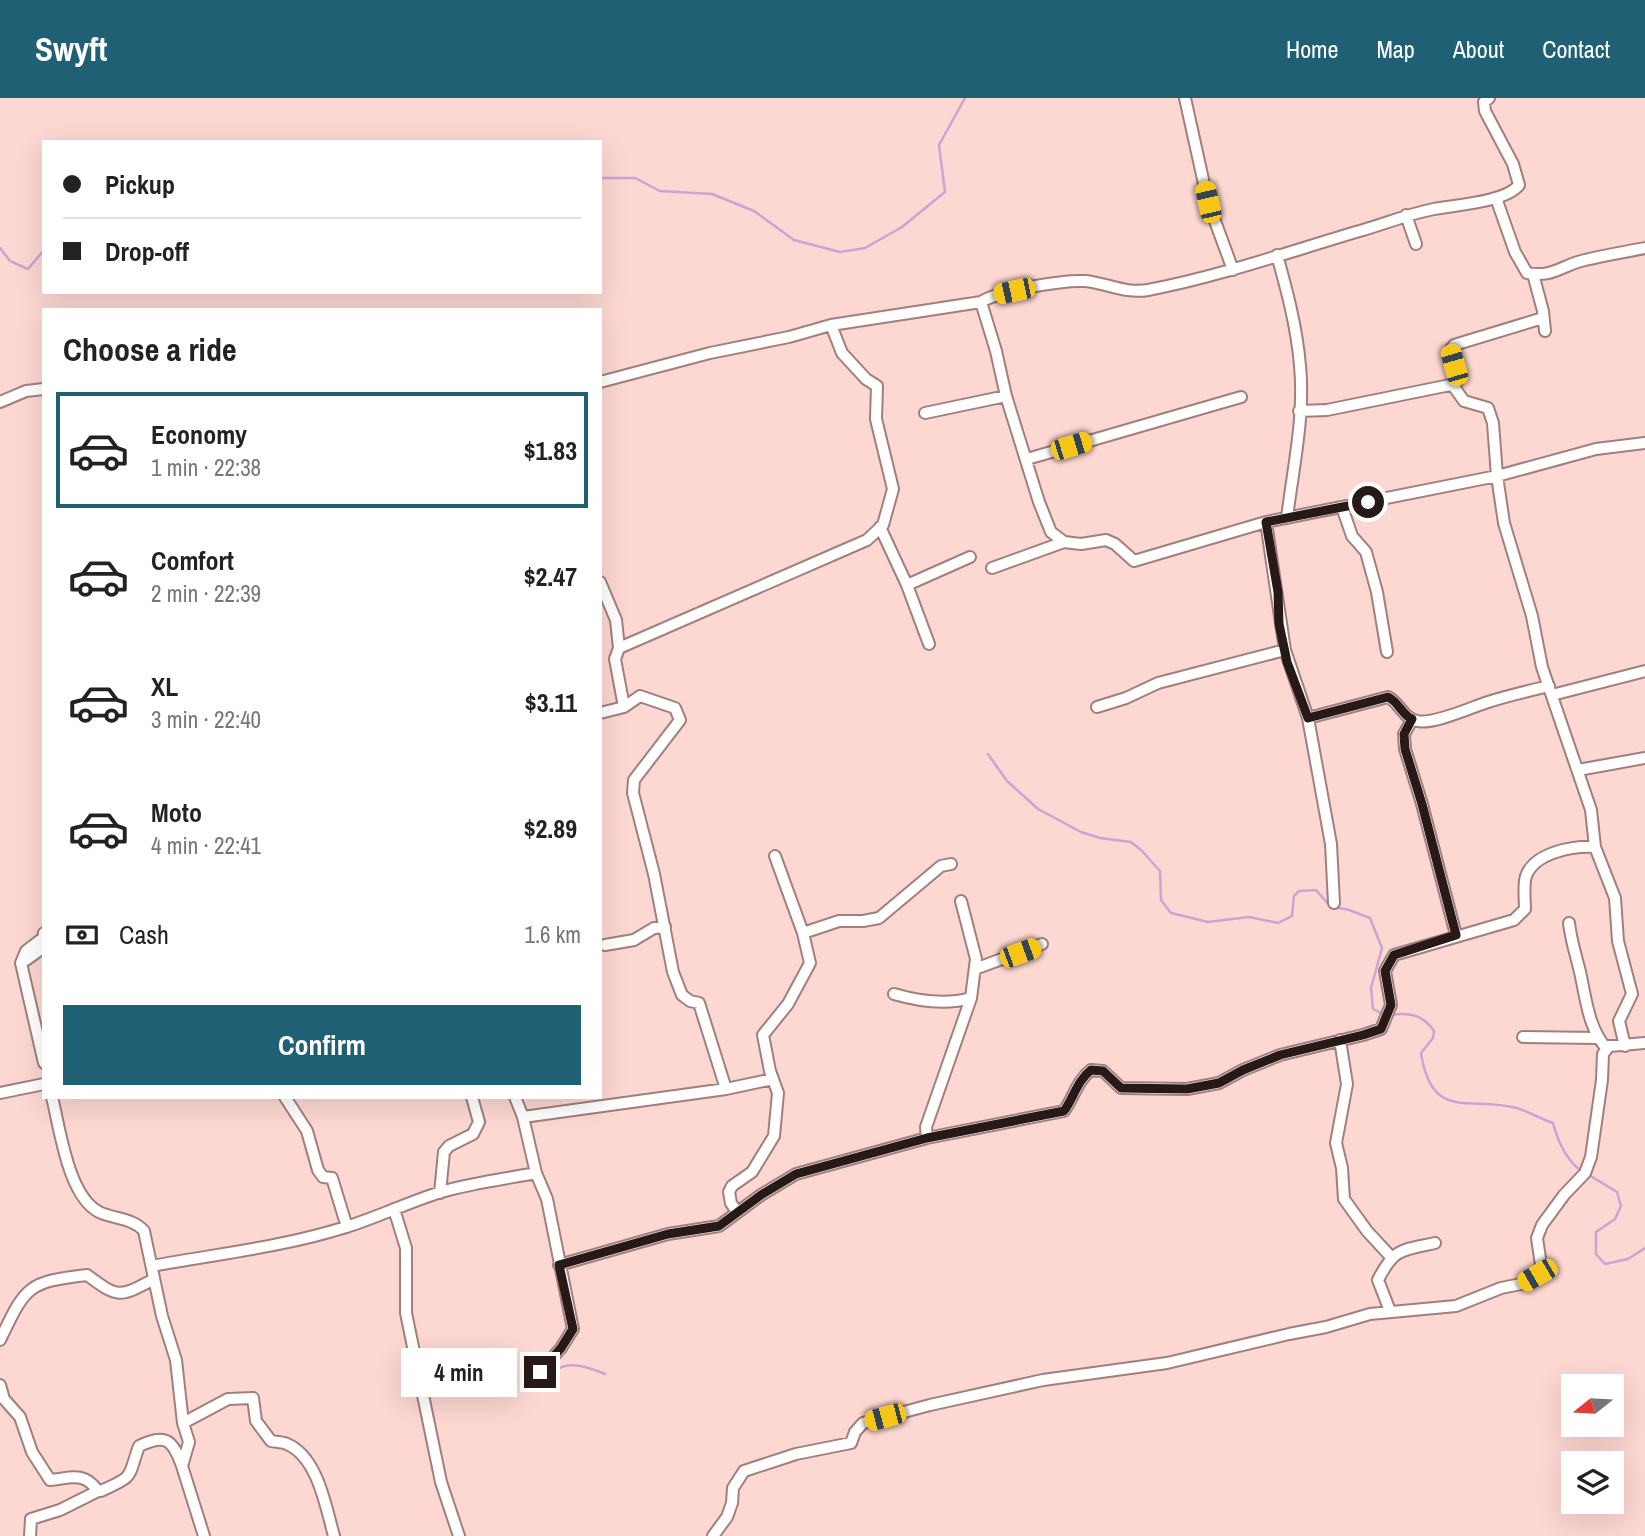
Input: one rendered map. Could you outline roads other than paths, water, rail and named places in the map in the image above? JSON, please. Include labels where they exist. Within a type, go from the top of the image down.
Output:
[{"type":"street","points":[[1185,98],[1208,202],[1233,270]]},
{"type":"street","points":[[602,381],[831,325],[981,302],[1000,295],[1067,282],[1086,281],[1131,292],[1147,290],[1233,270],[1406,215],[1496,198],[1515,190],[1519,185],[1513,163],[1485,111],[1484,102],[1489,98]]},
{"type":"street","points":[[1496,198],[1515,252],[1527,273],[1555,273],[1582,260],[1645,248]]},
{"type":"street","points":[[1406,215],[1416,244]]},
{"type":"street","points":[[1277,255],[1292,309],[1301,368],[1287,517]]},
{"type":"street","points":[[1534,274],[1545,331]]},
{"type":"street","points":[[981,302],[1006,396],[1039,502],[1051,532],[1064,542]]},
{"type":"street","points":[[1454,387],[1458,380],[1450,350],[1454,345],[1543,318]]},
{"type":"street","points":[[619,648],[867,540],[880,527],[893,489],[876,419],[877,386],[866,379],[842,354],[831,325]]},
{"type":"street","points":[[1299,411],[1327,410],[1450,385],[1464,401],[1488,408],[1493,423],[1504,523],[1532,615],[1542,667],[1591,810],[1595,847],[1615,898],[1618,941],[1632,994],[1619,1021],[1625,1046]]},
{"type":"street","points":[[0,402],[26,391],[42,389]]},
{"type":"street","points":[[925,413],[1006,396]]},
{"type":"street","points":[[1027,459],[1241,397]]},
{"type":"street","points":[[992,568],[1064,542],[1081,544],[1106,540],[1115,544],[1134,561],[1287,517],[1497,476],[1596,449],[1645,443]]},
{"type":"street","points":[[1342,507],[1352,536],[1366,552],[1377,592],[1387,652]]},
{"type":"street","points":[[1266,522],[1285,650],[1308,718],[1331,844],[1334,903]]},
{"type":"street","points":[[880,527],[907,585],[929,644]]},
{"type":"street","points":[[907,585],[970,557]]},
{"type":"street","points":[[602,587],[616,620],[619,648],[615,659],[624,707]]},
{"type":"street","points":[[1097,707],[1126,698],[1158,683],[1285,650]]},
{"type":"street","points":[[1308,718],[1388,697],[1395,700],[1408,718],[1419,722],[1464,712],[1485,703],[1645,671]]},
{"type":"street","points":[[602,712],[624,707],[640,696],[675,708],[681,720],[634,780],[633,793],[678,983],[682,995],[699,1003],[726,1088]]},
{"type":"street","points":[[1412,719],[1404,734],[1405,749],[1456,935]]},
{"type":"street","points":[[1578,770],[1645,758]]},
{"type":"street","points":[[559,1265],[668,1234],[719,1226],[796,1174],[927,1138],[1064,1111],[1072,1101],[1080,1079],[1091,1070],[1103,1071],[1121,1088],[1187,1089],[1219,1083],[1280,1055],[1381,1029],[1391,1005],[1385,971],[1394,955],[1514,920],[1525,909],[1526,877],[1537,860],[1578,846],[1595,847]]},
{"type":"street","points":[[737,1212],[731,1203],[729,1192],[732,1186],[752,1172],[774,1136],[778,1093],[772,1079],[763,1035],[788,1004],[810,963],[803,933],[775,856]]},
{"type":"street","points":[[803,933],[839,920],[863,921],[879,918],[941,866],[951,864]]},
{"type":"street","points":[[927,1138],[926,1127],[971,998],[976,960],[961,901]]},
{"type":"street","points":[[1569,923],[1572,947],[1597,1038],[1607,1049]]},
{"type":"street","points":[[605,945],[634,940],[654,928],[665,927]]},
{"type":"street","points":[[42,939],[26,951],[21,963],[42,1054]]},
{"type":"street","points":[[975,969],[1042,944]]},
{"type":"street","points":[[21,963],[42,948]]},
{"type":"street","points":[[894,994],[915,1000],[971,998]]},
{"type":"street","points":[[1523,1037],[1597,1038]]},
{"type":"street","points":[[1340,1040],[1347,1084],[1336,1143],[1342,1168],[1344,1199],[1367,1231],[1392,1258]]},
{"type":"street","points":[[713,1536],[727,1517],[733,1488],[744,1471],[796,1454],[851,1443],[855,1432],[863,1423],[1043,1380],[1167,1363],[1326,1327],[1370,1314],[1456,1306],[1501,1288],[1521,1284],[1537,1275],[1541,1265],[1536,1238],[1542,1225],[1564,1195],[1585,1173],[1591,1157],[1603,1054],[1609,1046],[1645,1043]]},
{"type":"street","points":[[523,1117],[772,1079]]},
{"type":"street","points":[[0,1093],[42,1084]]},
{"type":"street","points":[[52,1099],[72,1177],[81,1195],[98,1211],[138,1224],[144,1231],[162,1316],[176,1360],[183,1423],[189,1442],[182,1466]]},
{"type":"street","points":[[286,1099],[307,1131],[318,1170],[323,1177],[332,1178],[347,1227]]},
{"type":"street","points":[[440,1193],[444,1152],[449,1146],[473,1134],[480,1122],[473,1099]]},
{"type":"street","points":[[516,1099],[523,1117],[536,1173],[547,1199],[573,1329],[540,1372]]},
{"type":"street","points":[[152,1266],[269,1247],[347,1227],[472,1184],[536,1173]]},
{"type":"street","points":[[394,1209],[406,1248],[406,1313],[441,1482],[459,1536]]},
{"type":"street","points":[[1390,1311],[1378,1280],[1387,1262],[1400,1251],[1435,1243]]},
{"type":"street","points":[[0,1340],[27,1291],[36,1285],[87,1275],[110,1293],[129,1292],[154,1279]]},
{"type":"street","points":[[0,1385],[5,1399],[20,1417],[32,1452],[50,1480],[81,1477],[91,1480],[98,1490]]},
{"type":"street","points":[[183,1423],[229,1399],[253,1398],[256,1421],[271,1441],[288,1444],[303,1456],[318,1479],[334,1536]]},
{"type":"street","points":[[30,1536],[32,1519],[60,1510],[98,1490],[127,1479],[139,1446],[158,1438],[165,1440],[177,1453],[204,1536]]},
{"type":"waterway","points":[[602,178],[635,178],[660,191],[712,194],[754,211],[794,240],[840,252],[865,248],[902,227],[945,192],[939,145],[965,98]]},
{"type":"waterway","points":[[0,248],[10,261],[28,269],[42,252]]},
{"type":"waterway","points":[[988,754],[1007,781],[1038,809],[1081,832],[1100,838],[1131,842],[1141,850],[1160,871],[1161,900],[1171,913],[1208,922],[1249,917],[1278,923],[1292,916],[1294,896],[1299,891],[1316,890],[1330,906],[1370,918],[1382,948],[1371,988],[1373,1009],[1385,1015]]},
{"type":"waterway","points":[[1391,1015],[1416,1016],[1434,1031],[1433,1038],[1421,1053],[1426,1075],[1434,1089],[1444,1098],[1456,1102],[1517,1108],[1553,1123],[1564,1150],[1583,1172]]},
{"type":"waterway","points":[[1589,1175],[1617,1192],[1621,1206],[1615,1219],[1596,1232],[1596,1254],[1605,1264],[1628,1259],[1645,1248]]},
{"type":"waterway","points":[[549,1380],[560,1368],[570,1365],[605,1374]]}]
